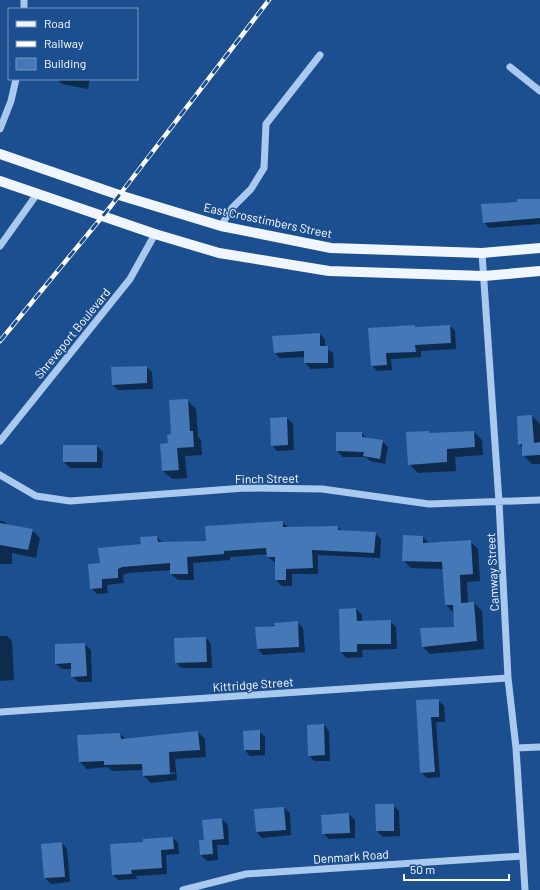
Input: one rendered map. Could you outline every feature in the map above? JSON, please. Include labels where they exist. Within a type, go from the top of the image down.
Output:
[{"type":"main road","name":"East Crosstimbers Street","points":[[0,154],[120,195],[221,226],[331,248],[482,253],[540,248]]},
{"type":"main road","points":[[0,181],[155,234],[219,253],[328,270],[484,276],[540,271]]},
{"type":"street","points":[[221,226],[232,208],[251,189],[264,168],[266,124],[320,55]]},
{"type":"street","points":[[510,67],[540,91]]},
{"type":"street","points":[[0,129],[11,101],[16,80]]},
{"type":"street","points":[[0,246],[37,194]]},
{"type":"street","name":"Shreveport Boulevard","points":[[0,441],[130,279],[155,234]]},
{"type":"street","name":"Camway Street","points":[[482,253],[499,502],[508,678],[516,748],[525,890]]},
{"type":"street","name":"Finch Street","points":[[0,474],[36,496],[70,500],[245,488],[314,488],[429,504],[540,500]]},
{"type":"street","name":"Kittridge Street","points":[[0,712],[508,678]]},
{"type":"street","points":[[516,748],[540,747]]},
{"type":"street","name":"Denmark Road","points":[[183,890],[246,874],[523,856]]},
{"type":"building","points":[[517,199],[540,199],[540,218],[483,223],[481,204],[517,202]]},
{"type":"building","points":[[415,325],[415,327],[450,325],[451,343],[415,345],[416,352],[386,353],[387,365],[371,366],[368,328]]},
{"type":"building","points":[[320,333],[320,346],[328,346],[328,363],[304,363],[304,351],[274,353],[272,336]]},
{"type":"building","points":[[147,366],[147,383],[112,385],[111,367]]},
{"type":"building","points":[[188,399],[190,431],[193,431],[194,447],[177,448],[179,470],[162,471],[160,444],[168,443],[167,435],[171,434],[169,400]]},
{"type":"building","points":[[532,415],[534,443],[540,442],[540,455],[522,456],[522,444],[518,445],[517,416]]},
{"type":"building","points":[[287,417],[288,445],[271,446],[270,418]]},
{"type":"building","points":[[429,431],[429,433],[474,431],[475,447],[447,449],[447,462],[408,465],[406,432]]},
{"type":"building","points":[[336,432],[362,432],[362,437],[383,440],[380,459],[363,456],[364,452],[336,451]]},
{"type":"building","points":[[63,445],[97,445],[97,462],[63,462]]},
{"type":"building","points":[[283,521],[283,527],[338,526],[338,530],[376,532],[374,553],[312,550],[313,568],[286,569],[286,580],[275,580],[275,557],[267,557],[266,548],[224,551],[224,554],[187,557],[188,574],[170,574],[170,563],[122,567],[118,569],[118,578],[102,579],[102,588],[90,589],[88,564],[100,563],[98,548],[141,544],[140,537],[157,536],[158,542],[206,541],[205,526]]},
{"type":"building","points":[[0,523],[33,529],[28,550],[0,545]]},
{"type":"building","points":[[403,535],[423,536],[423,543],[471,540],[473,574],[460,575],[461,603],[474,602],[477,641],[422,647],[420,628],[454,627],[453,605],[445,605],[442,562],[402,561]]},
{"type":"building","points":[[356,608],[357,621],[391,620],[391,644],[357,644],[357,652],[340,652],[339,609]]},
{"type":"building","points":[[298,621],[299,647],[257,649],[255,627],[275,626],[274,623]]},
{"type":"building","points":[[206,637],[207,662],[175,663],[174,638]]},
{"type":"building","points":[[85,643],[87,676],[71,677],[71,663],[55,664],[55,644]]},
{"type":"building","points":[[439,699],[439,717],[431,717],[435,772],[420,773],[416,700]]},
{"type":"building","points":[[324,724],[325,755],[308,756],[307,725]]},
{"type":"building","points":[[260,730],[260,750],[244,750],[243,731]]},
{"type":"building","points":[[198,731],[200,750],[169,752],[170,774],[143,776],[142,764],[104,765],[104,761],[79,762],[77,735],[120,733],[121,739]]},
{"type":"building","points":[[375,804],[394,804],[394,831],[376,831]]},
{"type":"building","points":[[284,807],[286,830],[256,832],[254,809]]},
{"type":"building","points":[[349,813],[350,833],[322,834],[321,815]]},
{"type":"building","points":[[222,818],[224,839],[212,840],[213,854],[200,855],[199,840],[204,840],[202,820]]},
{"type":"building","points":[[173,837],[174,849],[161,850],[162,868],[131,870],[132,874],[112,875],[110,844],[143,842],[143,839]]},
{"type":"building","points":[[62,842],[65,877],[44,878],[41,844]]},
{"type":"railway","points":[[0,341],[111,206],[269,0]]}]
